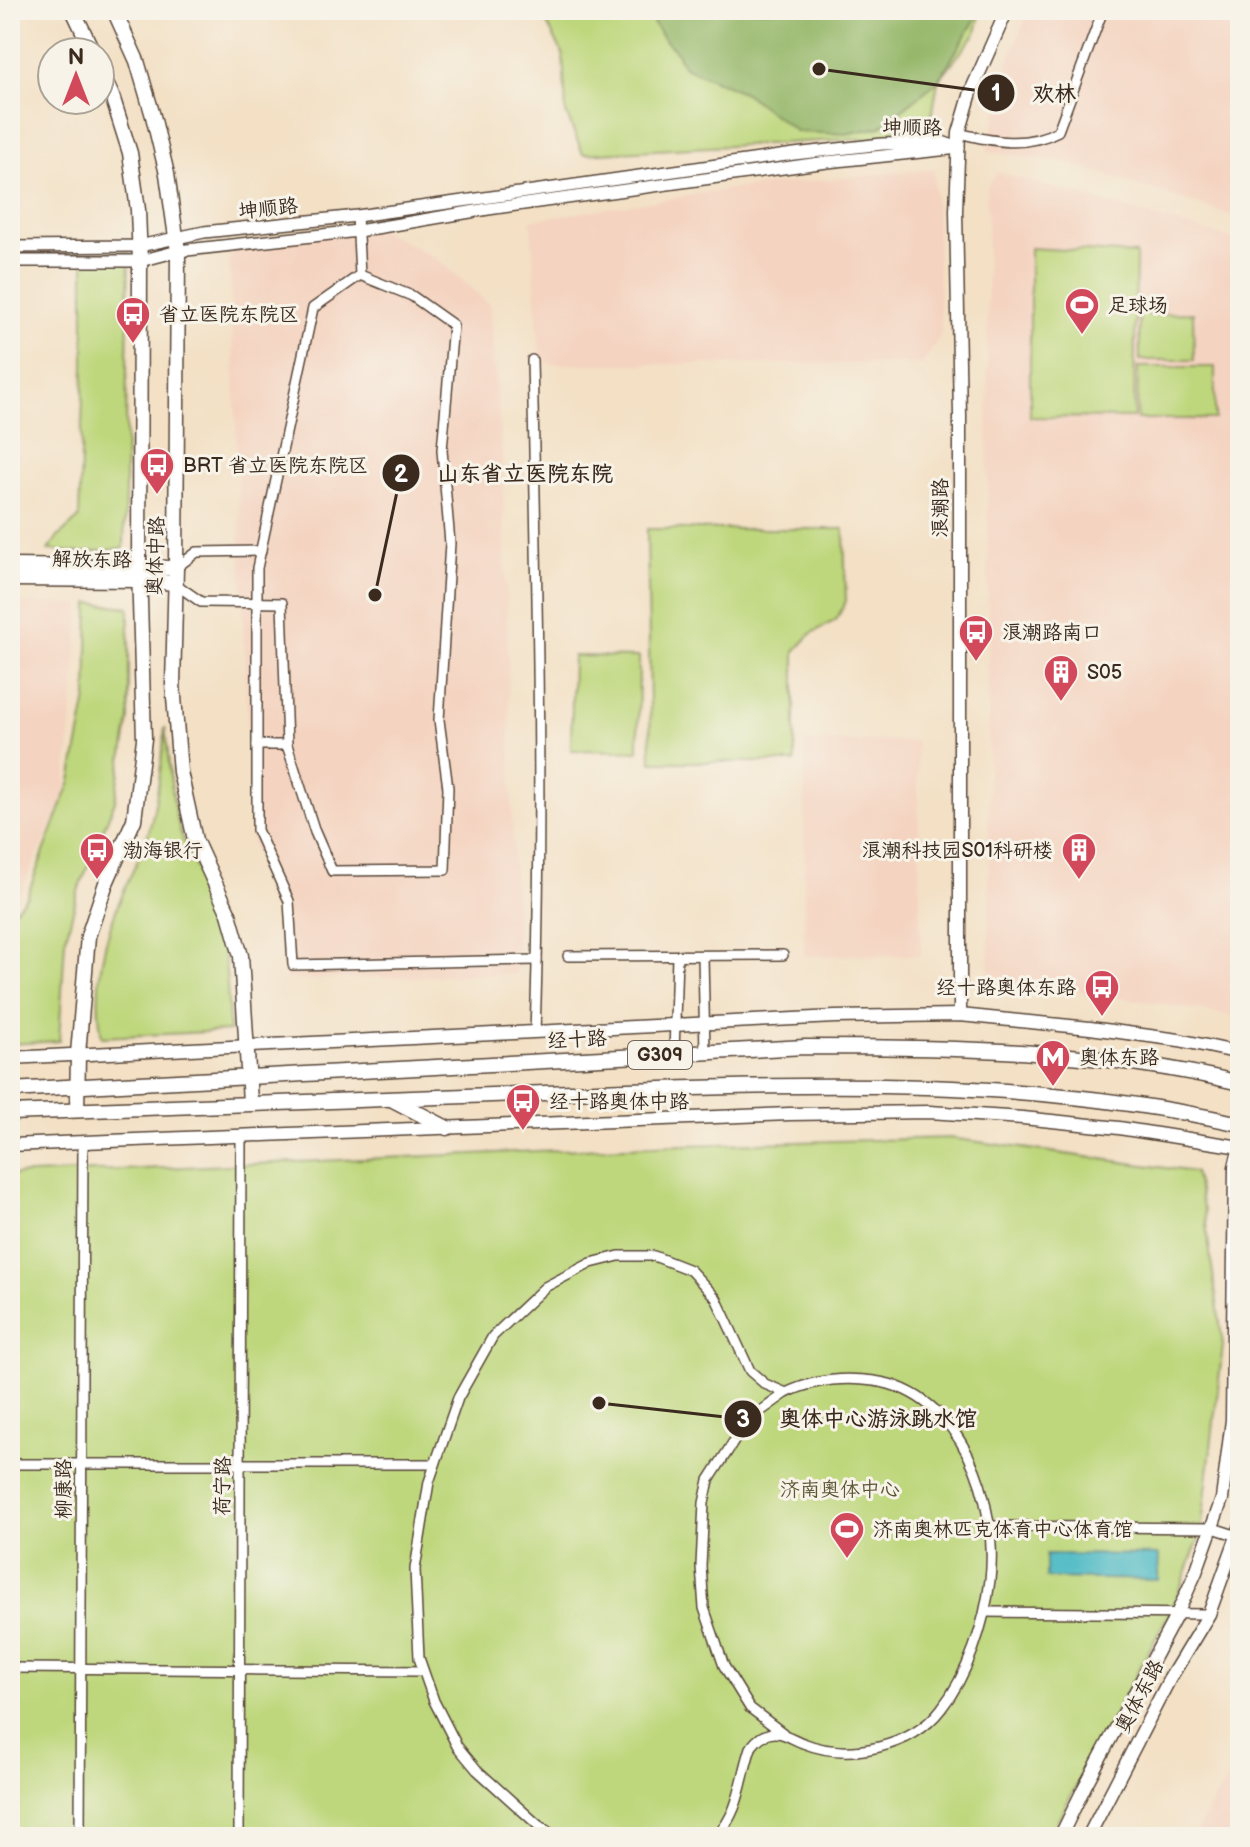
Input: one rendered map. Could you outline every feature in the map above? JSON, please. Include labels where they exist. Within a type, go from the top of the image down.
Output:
[{"type":"main road","points":[[73,10],[85,36]]},
{"type":"main road","name":"奥体中路","points":[[114,10],[137,61],[153,116],[167,174],[177,244],[173,684],[180,772],[195,840],[229,914],[241,956],[250,1102]]},
{"type":"main road","name":"浪潮路","points":[[960,1015],[960,415],[956,211],[959,133],[972,89],[1007,10]]},
{"type":"main road","name":"奥体中路","points":[[77,1110],[78,1054],[88,936],[106,883],[134,820],[144,739],[140,573],[140,254],[130,153],[116,109]]},
{"type":"main road","name":"解放东路","points":[[10,566],[175,576]]},
{"type":"main road","name":"解放东路","points":[[10,579],[140,573]]},
{"type":"main road","name":"经十路","points":[[10,1058],[835,1017],[960,1015],[1100,1029],[1179,1040],[1240,1053]]},
{"type":"main road","name":"经十路","points":[[10,1090],[805,1047],[935,1047],[1017,1051],[1124,1061],[1240,1083]]},
{"type":"main road","name":"G309","points":[[10,1113],[250,1102],[805,1085],[934,1086],[1132,1102],[1240,1124]]},
{"type":"main road","points":[[389,1098],[447,1128]]},
{"type":"main road","points":[[10,1145],[776,1115],[929,1112],[1119,1128],[1240,1147],[1235,1167],[1232,1420],[1222,1499],[1177,1614],[1060,1837]]},
{"type":"main road","name":"奥体东路","points":[[1088,1837],[1169,1680],[1209,1614],[1239,1532]]},
{"type":"street","points":[[959,133],[987,140],[1038,142],[1058,131],[1103,10]]},
{"type":"street","name":"坤顺路","points":[[10,261],[140,254],[177,244],[357,216],[823,150],[942,142],[959,148]]},
{"type":"street","name":"坤顺路","points":[[177,244],[358,231],[488,209],[827,162],[959,148]]},
{"type":"street","points":[[357,216],[360,275]]},
{"type":"street","name":"坤顺路","points":[[10,247],[140,254]]},
{"type":"street","points":[[360,275],[313,308],[257,568],[257,830],[289,901],[293,965],[537,960]]},
{"type":"street","points":[[261,551],[197,552],[175,576],[201,602],[282,603],[287,745],[315,832],[332,871],[445,870],[448,788],[439,720],[450,543],[442,450],[453,325],[412,296],[360,275]]},
{"type":"street","points":[[532,360],[536,610],[535,1032]]},
{"type":"street","points":[[257,745],[287,745]]},
{"type":"street","points":[[568,956],[783,955]]},
{"type":"street","points":[[674,1054],[677,956]]},
{"type":"street","points":[[703,956],[705,1053]]},
{"type":"street","name":"荷宁路","points":[[239,1837],[241,1136]]},
{"type":"street","name":"柳康路","points":[[80,1837],[83,1142]]},
{"type":"street","points":[[556,1837],[538,1825],[477,1770],[457,1746],[434,1701],[419,1658],[415,1569],[429,1482],[458,1398],[493,1336],[545,1287],[591,1263],[619,1256],[654,1256],[690,1270],[716,1298],[750,1371],[765,1384],[786,1393]]},
{"type":"street","points":[[850,1378],[907,1389],[951,1424],[981,1489],[989,1526],[990,1579],[985,1612],[963,1673],[941,1711],[916,1730],[886,1746],[861,1751],[829,1750],[803,1743],[783,1733],[750,1708],[724,1666],[704,1608],[701,1566],[704,1503],[709,1480],[747,1421],[797,1387],[850,1378]]},
{"type":"street","points":[[10,1464],[435,1464]]},
{"type":"street","points":[[989,1526],[1213,1528],[1239,1532]]},
{"type":"street","points":[[985,1612],[1209,1614]]},
{"type":"street","points":[[10,1668],[423,1671]]},
{"type":"street","points":[[716,1837],[724,1828],[740,1794],[752,1745],[764,1735],[783,1733]]},
{"type":"shaded area","points":[[1029,10],[1240,10],[1240,218],[1066,162],[987,152],[1012,51]]},
{"type":"shaded area","points":[[934,169],[941,335],[923,364],[540,364],[531,220],[731,189]]},
{"type":"shaded area","points":[[998,172],[1240,241],[1240,1017],[989,976],[987,186]]},
{"type":"shaded area","points":[[370,224],[436,258],[489,304],[502,452],[517,974],[286,980],[277,910],[252,845],[229,245]]},
{"type":"shaded area","points":[[10,603],[81,604],[65,796],[16,902],[10,907]]},
{"type":"shaded area","points":[[917,741],[921,955],[804,956],[805,742]]},
{"type":"shaded area","points":[[1240,1756],[1240,1837],[1193,1837]]},
{"type":"green space","points":[[543,10],[981,10],[976,33],[938,81],[929,135],[583,154],[566,113],[563,54],[542,14]]},
{"type":"green space","points":[[645,10],[981,10],[938,81],[880,127],[846,134],[797,132],[745,93],[684,67],[676,51],[663,38]]},
{"type":"green space","name":"足球场","points":[[1030,248],[1136,254],[1134,418],[1030,417]]},
{"type":"green space","points":[[129,252],[124,548],[81,553],[48,550],[79,518],[84,255]]},
{"type":"green space","points":[[1193,313],[1194,360],[1140,360],[1139,314]]},
{"type":"green space","points":[[1138,367],[1215,367],[1215,419],[1137,419]]},
{"type":"green space","points":[[647,529],[844,529],[846,601],[836,620],[812,633],[795,651],[795,762],[651,762]]},
{"type":"green space","points":[[89,603],[129,607],[129,719],[115,801],[79,888],[65,941],[59,1041],[10,1044],[10,915],[27,896],[71,781],[87,698]]},
{"type":"green space","points":[[573,656],[639,657],[638,751],[571,750]]},
{"type":"green space","points":[[165,727],[180,829],[209,898],[223,947],[229,1031],[102,1037],[98,998],[102,961],[118,906],[149,831]]},
{"type":"green space","name":"济南奥体中心","points":[[950,1138],[1194,1172],[1204,1210],[1223,1345],[1201,1533],[1175,1602],[1049,1837],[10,1837],[10,1175],[648,1146]]},
{"type":"water","points":[[1046,1554],[1159,1555],[1158,1580],[1046,1578]]},
{"type":"place","name":"欢林","points":[[819,69]]},
{"type":"place","name":"足球场","points":[[1082,336]]},
{"type":"place","name":"省立医院东院区","points":[[133,345]]},
{"type":"place","name":"BRT 省立医院东院区","points":[[157,496]]},
{"type":"place","name":"山东省立医院东院","points":[[375,595]]},
{"type":"place","name":"浪潮路南口","points":[[976,663]]},
{"type":"place","name":"S05","points":[[1061,703]]},
{"type":"place","name":"渤海银行","points":[[97,881]]},
{"type":"place","name":"浪潮科技园S01科研楼","points":[[1079,881]]},
{"type":"place","name":"经十路奥体东路","points":[[1102,1018]]},
{"type":"place","name":"奥体东路","points":[[1053,1088]]},
{"type":"place","name":"经十路奥体中路","points":[[523,1132]]},
{"type":"place","name":"奥体中心游泳跳水馆","points":[[599,1403]]},
{"type":"place","name":"济南奥林匹克体育中心体育馆","points":[[847,1560]]}]
